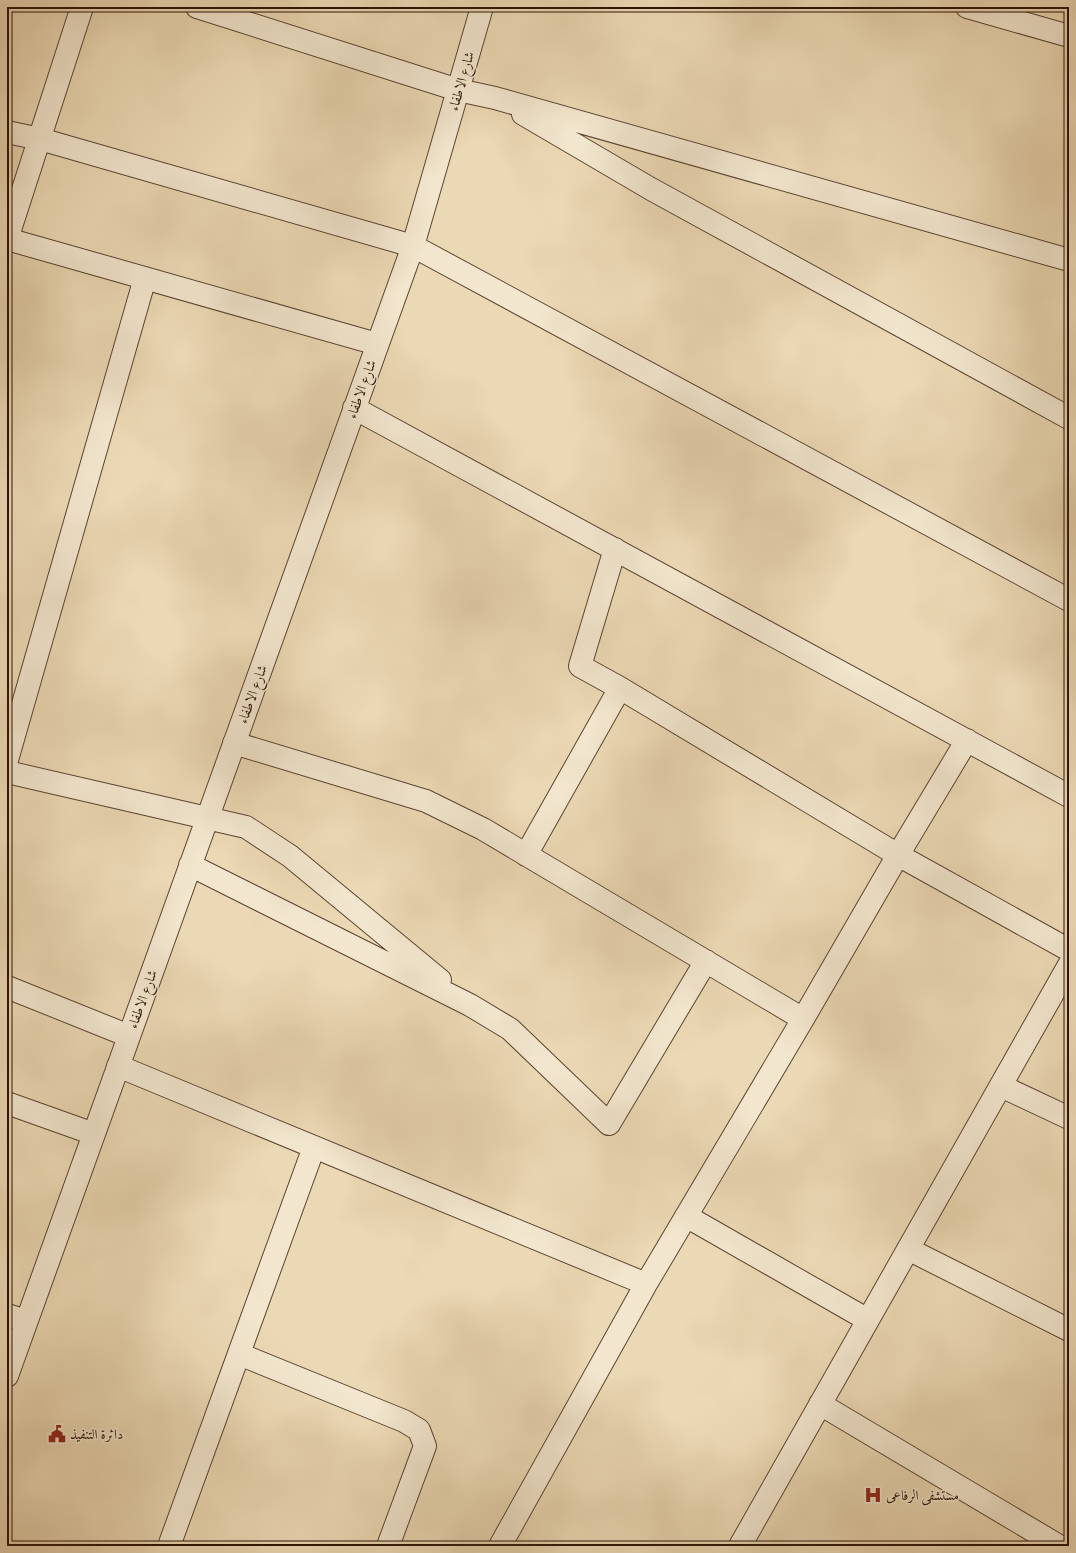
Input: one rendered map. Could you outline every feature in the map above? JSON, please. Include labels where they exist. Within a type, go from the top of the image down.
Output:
[{"type":"street","points":[[82,7],[7,239],[377,344]]},
{"type":"street","points":[[197,7],[458,90],[495,98],[1069,260]]},
{"type":"street","name":"شارع الاطفاء","points":[[7,1376],[17,1318],[94,1134],[413,246],[482,7]]},
{"type":"street","points":[[967,7],[1069,36]]},
{"type":"street","points":[[495,98],[658,193],[1069,418]]},
{"type":"street","points":[[7,132],[40,140],[413,246],[1069,600]]},
{"type":"street","points":[[7,760],[145,278]]},
{"type":"street","points":[[354,408],[1069,796]]},
{"type":"street","points":[[615,549],[580,666],[620,688],[898,855],[1069,950]]},
{"type":"street","points":[[526,855],[620,688]]},
{"type":"street","points":[[500,1546],[646,1284],[967,740]]},
{"type":"street","points":[[234,743],[426,801],[483,829],[803,1019]]},
{"type":"street","points":[[7,772],[246,827],[290,856],[470,1005]]},
{"type":"street","points":[[190,865],[470,1005],[510,1029],[609,1124],[706,961]]},
{"type":"street","points":[[740,1546],[1069,965]]},
{"type":"street","points":[[7,987],[129,1036]]},
{"type":"street","points":[[118,1066],[646,1284]]},
{"type":"street","points":[[1000,1086],[1069,1118]]},
{"type":"street","points":[[7,1103],[94,1134]]},
{"type":"street","points":[[169,1546],[314,1147]]},
{"type":"street","points":[[686,1216],[868,1320]]},
{"type":"street","points":[[908,1249],[1069,1330]]},
{"type":"street","points":[[239,1354],[404,1422],[419,1430],[425,1446],[388,1546]]},
{"type":"street","points":[[820,1404],[1059,1546]]},
{"type":"place","name":"دائرة التنفيذ","points":[[57,1434]]},
{"type":"place","name":"مستشفی الرفاعی","points":[[873,1495]]}]
